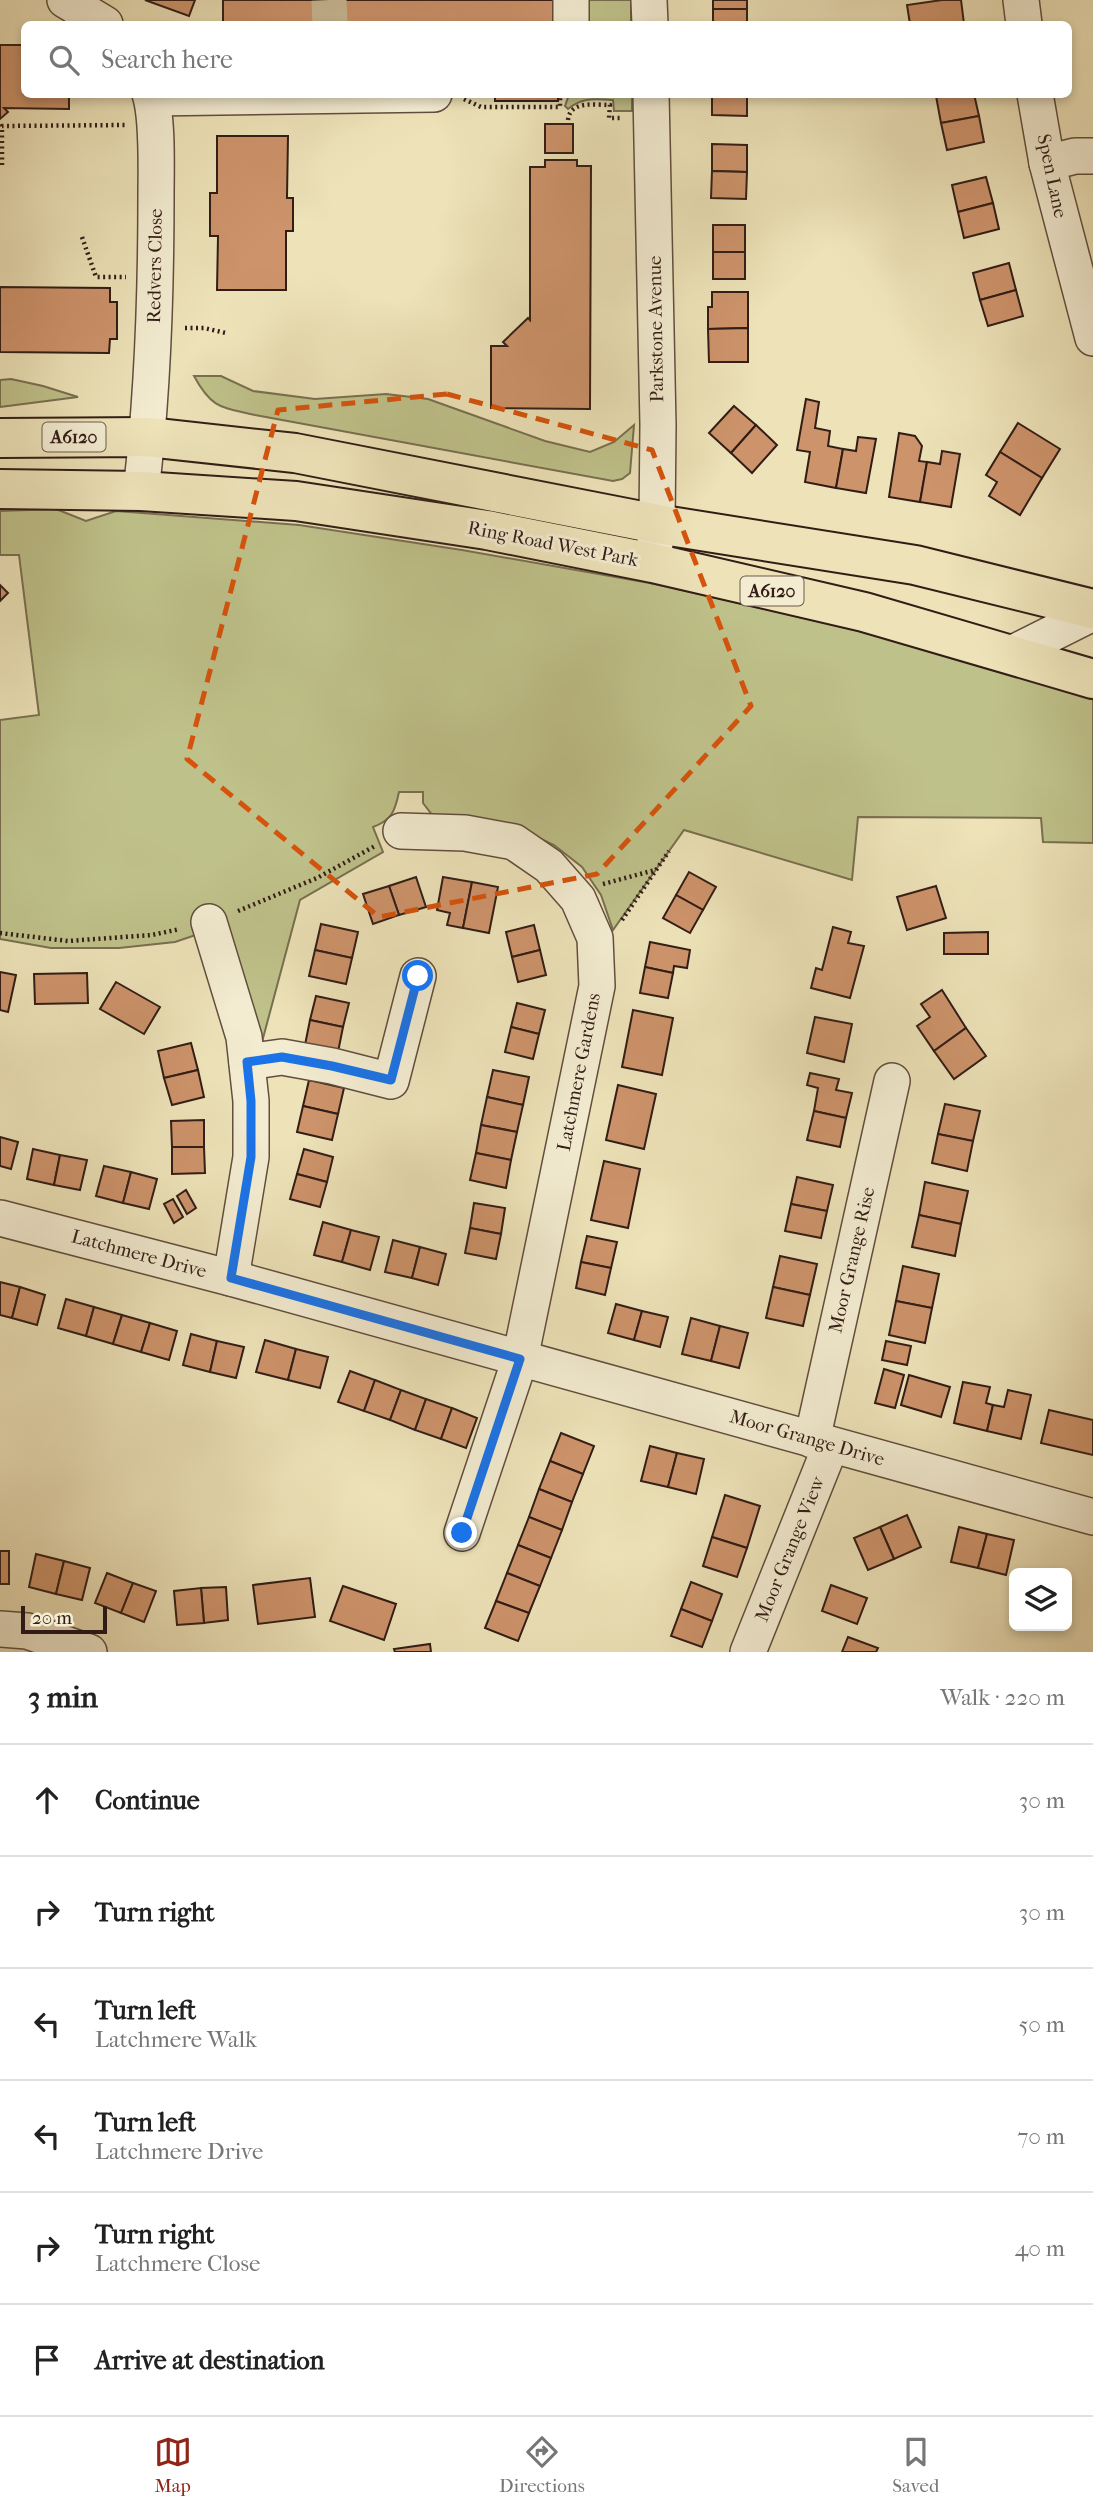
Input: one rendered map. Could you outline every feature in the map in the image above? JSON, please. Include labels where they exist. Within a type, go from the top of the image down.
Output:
[{"type":"highway","name":"Ring Road West Park","points":[[0,438],[148,437],[295,453],[657,524],[915,565],[1093,611]]},
{"type":"highway","name":"Ring Road West Park","points":[[0,489],[141,491],[296,501],[486,530],[653,563],[864,612],[1093,679]]},
{"type":"street","points":[[65,0],[100,21]]},
{"type":"street","points":[[571,0],[571,21]]},
{"type":"street","points":[[649,0],[650,21]]},
{"type":"street","points":[[1021,0],[1024,21]]},
{"type":"street","points":[[152,106],[273,98]]},
{"type":"street","name":"Spen Lane","points":[[1036,98],[1047,163],[1093,338]]},
{"type":"street","name":"Redvers Close","points":[[141,491],[148,437],[156,278],[156,160],[152,106]]},
{"type":"street","name":"Parkstone Avenue","points":[[652,106],[657,524],[653,563]]},
{"type":"street","points":[[1047,163],[1075,156],[1093,156]]},
{"type":"street","points":[[1011,654],[1093,611]]},
{"type":"street","name":"Latchmere Gardens","points":[[401,831],[465,833],[514,842],[549,866],[578,899],[595,938],[597,986],[520,1359],[462,1533]]},
{"type":"street","points":[[209,922],[244,1037],[251,1101],[251,1157],[231,1278]]},
{"type":"street","points":[[247,1062],[282,1057],[391,1080],[418,976]]},
{"type":"street","name":"Moor Grange Rise","points":[[822,1442],[892,1081]]},
{"type":"street","name":"Latchmere Drive","points":[[0,1218],[231,1278],[520,1359]]},
{"type":"street","name":"Moor Grange Drive","points":[[520,1359],[1093,1517]]},
{"type":"street","name":"Moor Grange View","points":[[748,1652],[822,1442]]},
{"type":"street","points":[[0,1629],[27,1631],[89,1652]]},
{"type":"path","points":[[463,98],[481,107],[560,107]]},
{"type":"path","points":[[560,98],[560,107],[568,117],[584,104],[610,105],[610,118],[652,106]]},
{"type":"path","points":[[2,164],[2,127],[152,106]]},
{"type":"path","points":[[82,237],[96,277],[156,278]]},
{"type":"path","points":[[154,327],[204,328],[226,333]]},
{"type":"path","points":[[595,958],[669,851]]},
{"type":"path","points":[[571,891],[656,869]]},
{"type":"highlighted area","points":[[447,394],[652,450],[751,706],[597,874],[379,917],[187,759],[278,410]]},
{"type":"green space","points":[[584,0],[631,0],[631,21],[584,21]]},
{"type":"green space","points":[[568,98],[632,98],[632,111],[614,111],[613,100],[600,99],[583,101],[568,109],[565,106]]},
{"type":"green space","points":[[194,376],[221,376],[253,391],[315,399],[386,394],[428,399],[545,441],[590,452],[614,442],[634,425],[630,473],[613,481],[255,415],[212,401]]},
{"type":"green space","points":[[11,379],[78,397],[0,407],[0,380]]},
{"type":"green space","points":[[56,509],[86,521],[116,511],[299,525],[655,584],[864,632],[1093,696],[1093,843],[1043,842],[1041,818],[858,817],[852,880],[684,830],[613,930],[601,895],[582,867],[554,845],[518,828],[433,816],[423,803],[423,792],[399,792],[392,814],[373,827],[383,852],[300,900],[262,1042],[228,924],[175,942],[119,948],[51,948],[0,939],[0,720],[39,715],[19,555],[0,555],[0,511]]},
{"type":"building","points":[[145,0],[195,0],[189,16]]},
{"type":"building","points":[[223,0],[558,0],[558,21],[223,21]]},
{"type":"building","points":[[713,0],[747,0],[747,9],[713,9]]},
{"type":"building","points":[[961,0],[964,21],[910,21],[907,5]]},
{"type":"building","points":[[713,9],[747,9],[747,21],[713,21]]},
{"type":"building","points":[[0,45],[21,45],[21,98],[69,98],[69,109],[4,108],[8,112],[0,119]]},
{"type":"building","points":[[495,98],[558,98],[558,101],[495,101]]},
{"type":"building","points":[[712,98],[747,98],[747,116],[712,115]]},
{"type":"building","points":[[936,98],[975,98],[979,116],[941,123]]},
{"type":"building","points":[[979,116],[984,142],[947,150],[941,123]]},
{"type":"building","points":[[545,124],[573,124],[573,153],[545,153]]},
{"type":"building","points":[[217,136],[288,136],[287,198],[293,198],[293,231],[286,231],[286,290],[217,290],[218,236],[210,236],[210,193],[217,193]]},
{"type":"building","points":[[712,144],[747,145],[747,172],[712,171]]},
{"type":"building","points":[[545,160],[577,160],[577,166],[591,166],[590,409],[491,408],[491,346],[507,346],[503,342],[528,318],[530,320],[530,167],[545,167]]},
{"type":"building","points":[[712,171],[747,172],[746,199],[711,198]]},
{"type":"building","points":[[986,177],[993,203],[958,212],[952,185]]},
{"type":"building","points":[[993,203],[999,229],[964,238],[958,212]]},
{"type":"building","points":[[713,225],[745,225],[745,252],[713,252]]},
{"type":"building","points":[[713,252],[745,252],[745,279],[713,279]]},
{"type":"building","points":[[1009,263],[1016,290],[980,300],[973,273]]},
{"type":"building","points":[[0,287],[110,288],[110,302],[117,302],[117,339],[110,339],[109,353],[0,352]]},
{"type":"building","points":[[1016,290],[1023,316],[988,326],[980,300]]},
{"type":"building","points":[[712,292],[748,292],[748,328],[708,329],[708,307],[712,307]]},
{"type":"building","points":[[748,328],[748,362],[709,362],[708,329]]},
{"type":"building","points":[[806,399],[819,402],[815,428],[830,431],[828,446],[843,449],[836,488],[805,482],[810,452],[797,450]]},
{"type":"building","points":[[734,406],[756,425],[731,453],[709,433]]},
{"type":"building","points":[[1018,423],[1060,449],[1042,478],[1000,452]]},
{"type":"building","points":[[756,425],[777,445],[752,473],[731,453]]},
{"type":"building","points":[[899,433],[915,436],[922,446],[919,461],[927,462],[920,502],[889,497]]},
{"type":"building","points":[[858,437],[876,439],[866,493],[836,488],[843,449],[856,451]]},
{"type":"building","points":[[942,451],[960,454],[951,507],[920,502],[927,462],[940,464]]},
{"type":"building","points":[[1000,452],[1042,478],[1020,515],[989,496],[997,482],[986,475]]},
{"type":"building","points":[[0,585],[8,593],[0,601]]},
{"type":"building","points":[[689,872],[716,887],[703,910],[676,895]]},
{"type":"building","points":[[416,877],[426,907],[399,915],[389,886]]},
{"type":"building","points":[[443,877],[472,882],[463,928],[447,925],[450,913],[437,910]]},
{"type":"building","points":[[472,882],[498,887],[489,933],[463,928]]},
{"type":"building","points":[[389,886],[399,915],[373,924],[363,894]]},
{"type":"building","points":[[936,886],[946,918],[907,930],[897,897]]},
{"type":"building","points":[[676,895],[703,910],[690,933],[663,918]]},
{"type":"building","points":[[321,924],[358,932],[352,958],[315,950]]},
{"type":"building","points":[[534,925],[540,950],[512,957],[506,932]]},
{"type":"building","points":[[833,927],[851,932],[848,943],[864,946],[850,998],[811,988],[816,968],[822,970]]},
{"type":"building","points":[[988,932],[988,954],[944,954],[944,933]]},
{"type":"building","points":[[650,942],[690,950],[687,968],[674,966],[673,973],[645,967]]},
{"type":"building","points":[[315,950],[352,958],[346,984],[309,976]]},
{"type":"building","points":[[540,950],[546,975],[518,982],[512,957]]},
{"type":"building","points":[[645,967],[673,973],[668,998],[640,993]]},
{"type":"building","points":[[0,972],[16,975],[8,1012],[0,1010]]},
{"type":"building","points":[[87,973],[88,1003],[35,1004],[34,974]]},
{"type":"building","points":[[116,982],[160,1007],[144,1034],[100,1009]]},
{"type":"building","points":[[942,990],[966,1028],[934,1051],[917,1026],[930,1017],[921,1004]]},
{"type":"building","points":[[316,996],[349,1003],[343,1027],[310,1020]]},
{"type":"building","points":[[517,1003],[545,1010],[539,1034],[511,1027]]},
{"type":"building","points":[[633,1010],[673,1018],[662,1075],[622,1067]]},
{"type":"building","points":[[815,1017],[852,1024],[844,1062],[807,1053]]},
{"type":"building","points":[[310,1020],[343,1027],[338,1052],[305,1045]]},
{"type":"building","points":[[511,1027],[539,1034],[533,1059],[505,1052]]},
{"type":"building","points":[[966,1028],[986,1056],[954,1079],[934,1051]]},
{"type":"building","points":[[191,1043],[198,1070],[164,1078],[158,1051]]},
{"type":"building","points":[[198,1070],[204,1097],[172,1105],[164,1078]]},
{"type":"building","points":[[493,1070],[529,1077],[523,1105],[487,1097]]},
{"type":"building","points":[[810,1073],[839,1079],[836,1090],[852,1093],[846,1118],[814,1111],[818,1088],[807,1085]]},
{"type":"building","points":[[309,1080],[344,1088],[338,1114],[303,1106]]},
{"type":"building","points":[[618,1085],[656,1094],[644,1149],[606,1140]]},
{"type":"building","points":[[487,1097],[523,1105],[517,1132],[481,1125]]},
{"type":"building","points":[[945,1104],[980,1111],[973,1141],[938,1134]]},
{"type":"building","points":[[303,1106],[338,1114],[332,1140],[297,1132]]},
{"type":"building","points":[[814,1111],[846,1118],[840,1147],[807,1140]]},
{"type":"building","points":[[204,1120],[204,1147],[172,1147],[171,1121]]},
{"type":"building","points":[[481,1125],[517,1132],[511,1160],[476,1153]]},
{"type":"building","points":[[938,1134],[973,1141],[967,1171],[932,1163]]},
{"type":"building","points":[[0,1137],[18,1142],[11,1169],[0,1166]]},
{"type":"building","points":[[172,1147],[204,1147],[205,1173],[172,1174]]},
{"type":"building","points":[[33,1149],[60,1155],[54,1185],[27,1179]]},
{"type":"building","points":[[304,1149],[333,1157],[327,1182],[297,1174]]},
{"type":"building","points":[[476,1153],[511,1160],[506,1188],[470,1180]]},
{"type":"building","points":[[60,1155],[87,1160],[80,1190],[54,1185]]},
{"type":"building","points":[[604,1161],[640,1169],[628,1228],[591,1220]]},
{"type":"building","points":[[104,1166],[131,1172],[123,1203],[96,1196]]},
{"type":"building","points":[[131,1172],[157,1179],[149,1209],[123,1203]]},
{"type":"building","points":[[297,1174],[327,1182],[320,1207],[290,1199]]},
{"type":"building","points":[[797,1177],[833,1185],[827,1211],[791,1204]]},
{"type":"building","points":[[925,1182],[968,1191],[961,1224],[919,1215]]},
{"type":"building","points":[[186,1190],[196,1208],[187,1214],[177,1196]]},
{"type":"building","points":[[173,1199],[183,1217],[174,1223],[164,1204]]},
{"type":"building","points":[[474,1203],[505,1208],[501,1234],[470,1228]]},
{"type":"building","points":[[791,1204],[827,1211],[821,1238],[785,1231]]},
{"type":"building","points":[[919,1215],[961,1224],[955,1256],[912,1247]]},
{"type":"building","points":[[323,1222],[351,1230],[342,1262],[314,1255]]},
{"type":"building","points":[[470,1228],[501,1234],[496,1259],[465,1253]]},
{"type":"building","points":[[351,1230],[379,1237],[370,1270],[342,1262]]},
{"type":"building","points":[[587,1236],[617,1242],[611,1268],[581,1262]]},
{"type":"building","points":[[393,1240],[420,1247],[412,1278],[385,1272]]},
{"type":"building","points":[[420,1247],[446,1254],[438,1285],[412,1278]]},
{"type":"building","points":[[780,1256],[817,1264],[810,1295],[773,1287]]},
{"type":"building","points":[[581,1262],[611,1268],[605,1295],[576,1288]]},
{"type":"building","points":[[903,1266],[939,1274],[932,1308],[896,1301]]},
{"type":"building","points":[[0,1282],[20,1287],[12,1318],[0,1315]]},
{"type":"building","points":[[20,1287],[45,1295],[37,1325],[12,1318]]},
{"type":"building","points":[[773,1287],[810,1295],[803,1326],[766,1318]]},
{"type":"building","points":[[66,1299],[94,1307],[86,1336],[58,1328]]},
{"type":"building","points":[[896,1301],[932,1308],[925,1343],[889,1335]]},
{"type":"building","points":[[616,1304],[642,1311],[634,1340],[608,1333]]},
{"type":"building","points":[[94,1307],[122,1315],[113,1344],[86,1336]]},
{"type":"building","points":[[642,1311],[668,1317],[660,1347],[634,1340]]},
{"type":"building","points":[[122,1315],[150,1323],[141,1352],[113,1344]]},
{"type":"building","points":[[691,1318],[720,1326],[711,1361],[682,1354]]},
{"type":"building","points":[[150,1323],[177,1331],[169,1360],[141,1352]]},
{"type":"building","points":[[720,1326],[748,1333],[739,1368],[711,1361]]},
{"type":"building","points":[[191,1334],[217,1341],[210,1372],[183,1365]]},
{"type":"building","points":[[265,1340],[296,1349],[288,1380],[256,1372]]},
{"type":"building","points":[[217,1341],[244,1347],[236,1378],[210,1372]]},
{"type":"building","points":[[886,1341],[911,1346],[907,1365],[882,1360]]},
{"type":"building","points":[[296,1349],[328,1357],[320,1388],[288,1380]]},
{"type":"building","points":[[884,1369],[904,1375],[895,1408],[875,1403]]},
{"type":"building","points":[[350,1371],[375,1380],[364,1411],[338,1402]]},
{"type":"building","points":[[909,1375],[950,1387],[941,1417],[901,1405]]},
{"type":"building","points":[[375,1380],[401,1390],[390,1420],[364,1411]]},
{"type":"building","points":[[963,1382],[990,1387],[986,1403],[993,1405],[987,1431],[954,1423]]},
{"type":"building","points":[[401,1390],[426,1399],[415,1430],[390,1420]]},
{"type":"building","points":[[1008,1390],[1031,1395],[1021,1439],[987,1431],[993,1405],[1004,1407]]},
{"type":"building","points":[[426,1399],[452,1408],[441,1439],[415,1430]]},
{"type":"building","points":[[452,1408],[477,1418],[466,1448],[441,1439]]},
{"type":"building","points":[[1049,1410],[1093,1420],[1093,1455],[1041,1443]]},
{"type":"building","points":[[561,1433],[594,1446],[583,1474],[550,1461]]},
{"type":"building","points":[[650,1446],[677,1453],[668,1487],[641,1481]]},
{"type":"building","points":[[677,1453],[704,1459],[696,1494],[668,1487]]},
{"type":"building","points":[[550,1461],[583,1474],[572,1502],[539,1489]]},
{"type":"building","points":[[539,1489],[572,1502],[562,1530],[529,1517]]},
{"type":"building","points":[[725,1495],[760,1506],[747,1548],[712,1537]]},
{"type":"building","points":[[907,1515],[921,1547],[894,1559],[880,1527]]},
{"type":"building","points":[[529,1517],[562,1530],[551,1558],[518,1545]]},
{"type":"building","points":[[880,1527],[894,1559],[868,1570],[854,1538]]},
{"type":"building","points":[[959,1527],[987,1534],[978,1568],[951,1562]]},
{"type":"building","points":[[987,1534],[1014,1540],[1006,1575],[978,1568]]},
{"type":"building","points":[[712,1537],[747,1548],[737,1577],[703,1566]]},
{"type":"building","points":[[518,1545],[551,1558],[540,1586],[507,1573]]},
{"type":"building","points":[[0,1551],[9,1551],[9,1584],[0,1584]]},
{"type":"building","points":[[36,1554],[64,1561],[56,1594],[29,1587]]},
{"type":"building","points":[[64,1561],[90,1568],[82,1600],[56,1594]]},
{"type":"building","points":[[107,1573],[133,1583],[121,1613],[95,1603]]},
{"type":"building","points":[[507,1573],[540,1586],[529,1613],[496,1601]]},
{"type":"building","points":[[310,1578],[315,1617],[258,1624],[253,1585]]},
{"type":"building","points":[[691,1582],[722,1594],[712,1621],[681,1609]]},
{"type":"building","points":[[133,1583],[156,1591],[144,1622],[121,1613]]},
{"type":"building","points":[[831,1585],[867,1598],[857,1624],[822,1611]]},
{"type":"building","points":[[343,1586],[396,1604],[384,1640],[330,1621]]},
{"type":"building","points":[[226,1587],[228,1620],[204,1623],[201,1588]]},
{"type":"building","points":[[201,1588],[204,1623],[177,1625],[174,1591]]},
{"type":"building","points":[[496,1601],[529,1613],[518,1641],[485,1628]]},
{"type":"building","points":[[681,1609],[712,1621],[702,1647],[671,1636]]},
{"type":"building","points":[[848,1637],[878,1648],[876,1652],[842,1652]]},
{"type":"building","points":[[430,1644],[431,1652],[395,1652],[394,1649]]},
{"type":"tunnel","points":[[329,0],[330,21]]},
{"type":"route","points":[[418,976],[391,1080],[282,1057],[247,1062],[251,1101],[251,1157],[231,1278],[520,1359],[462,1533]]}]
